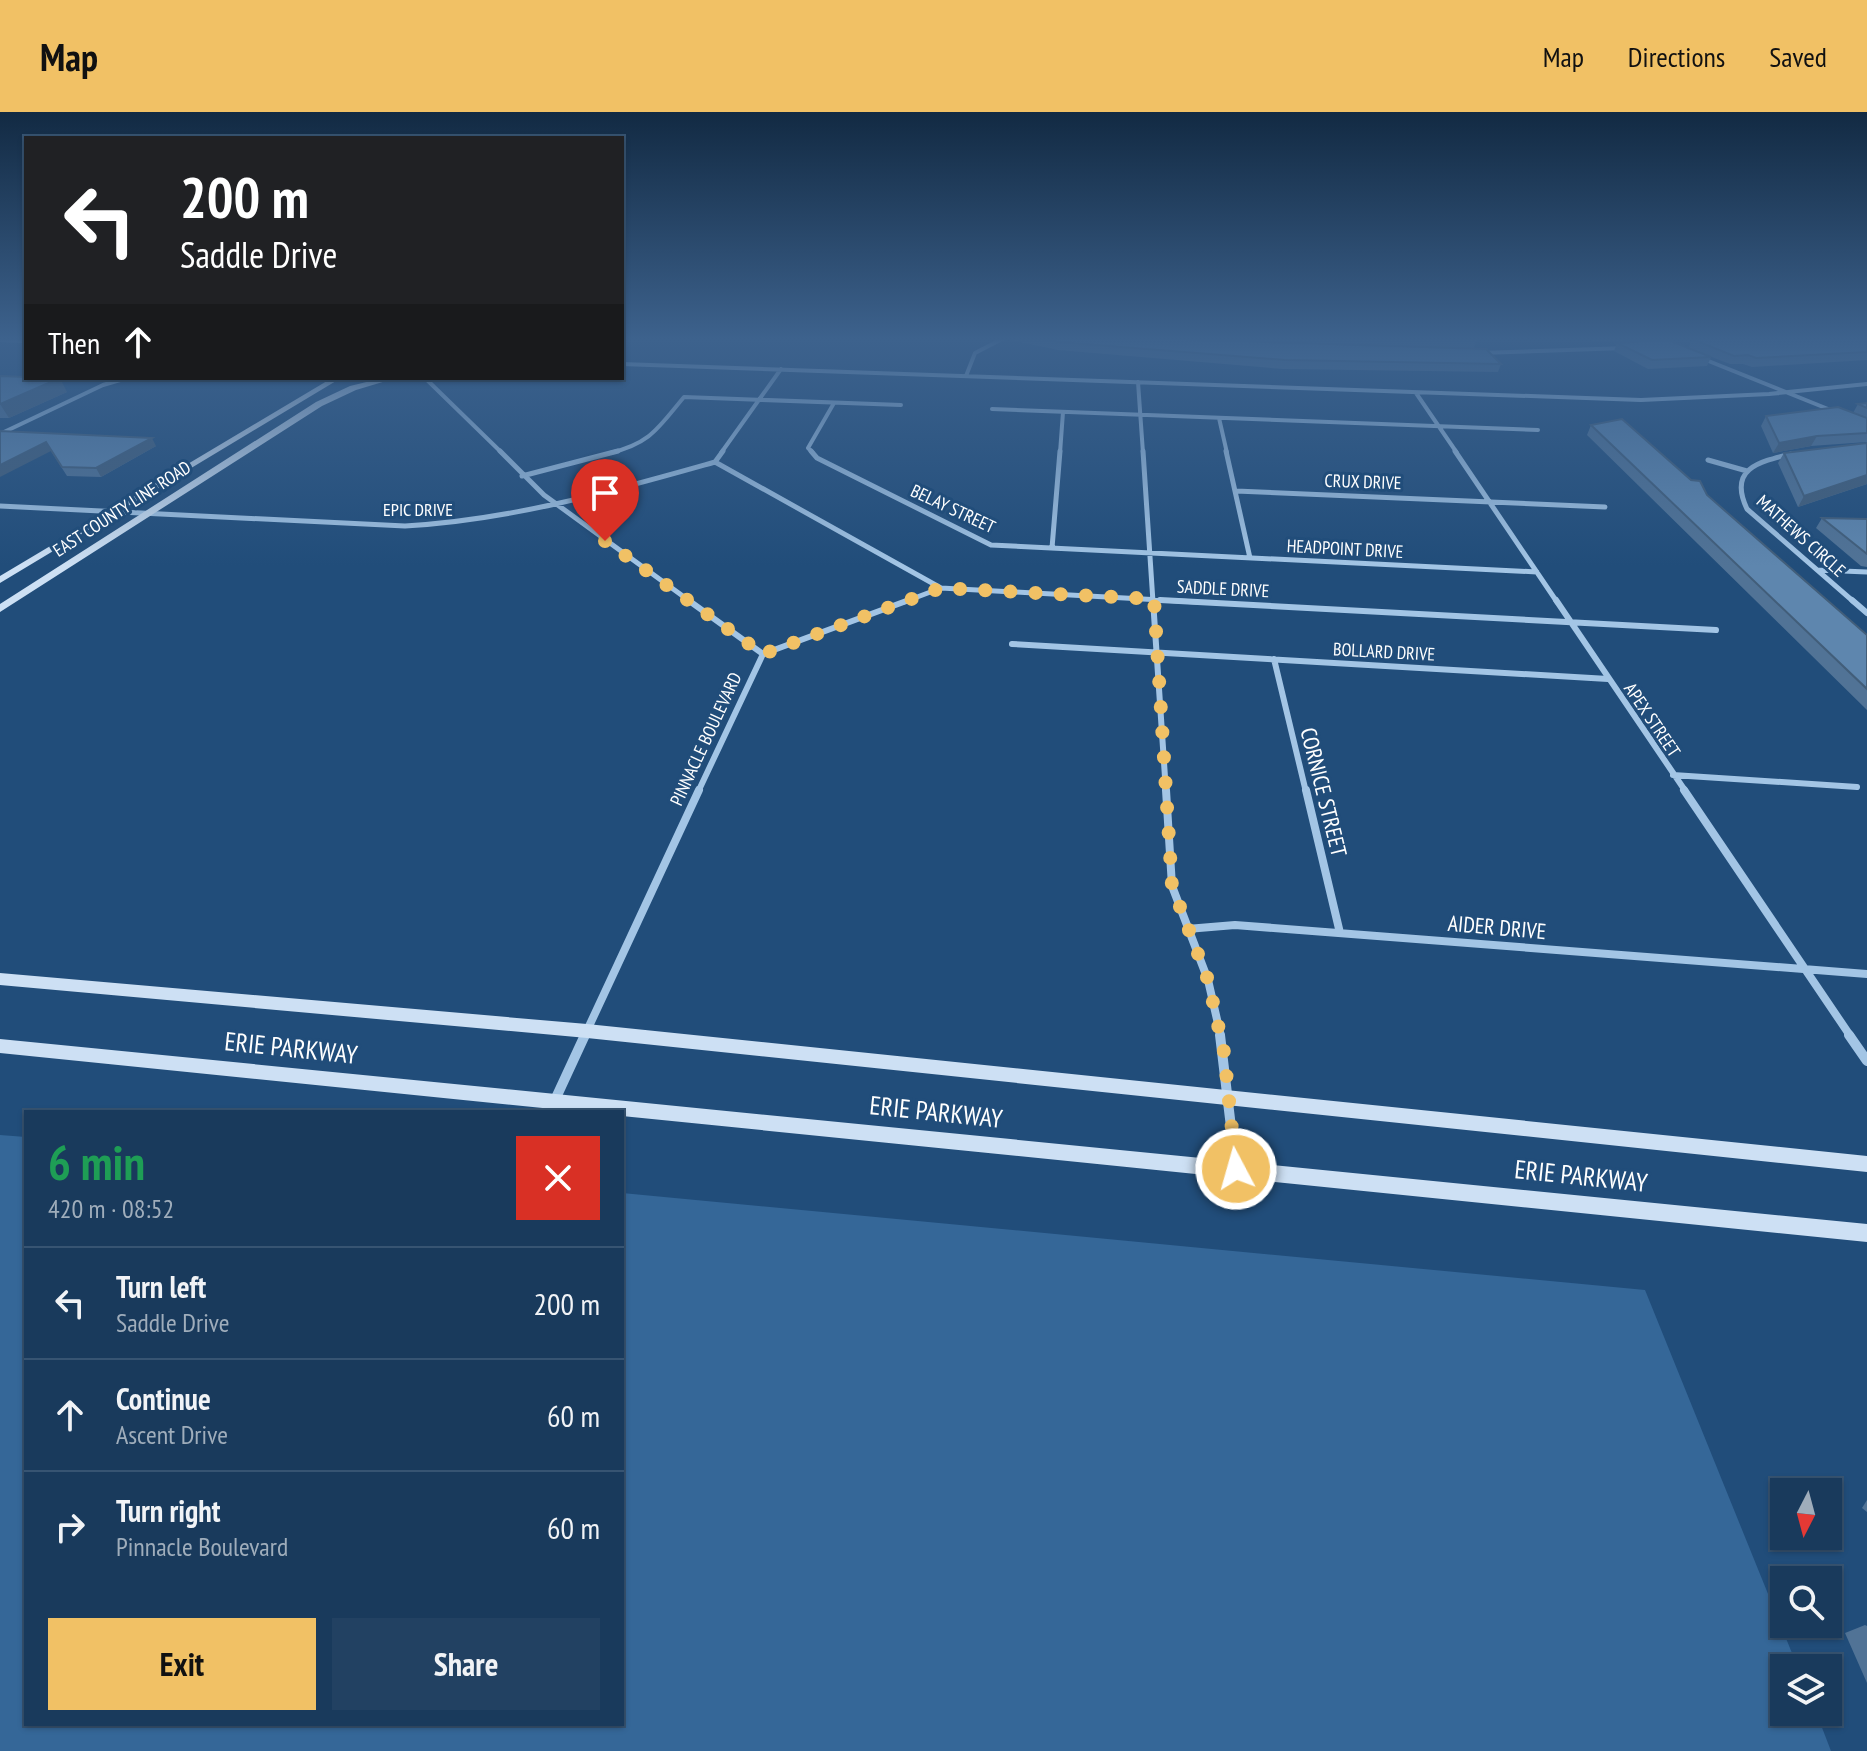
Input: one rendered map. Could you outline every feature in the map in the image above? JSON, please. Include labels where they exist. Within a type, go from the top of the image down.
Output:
[{"type":"main road","name":"EAST COUNTY LINE ROAD","points":[[0,580],[277,413]]},
{"type":"main road","name":"EAST COUNTY LINE ROAD","points":[[0,609],[304,413]]},
{"type":"main road","name":"ERIE PARKWAY","points":[[0,979],[587,1031],[1867,1164]]},
{"type":"main road","name":"ERIE PARKWAY","points":[[0,1046],[1867,1233]]},
{"type":"street","points":[[0,434],[43,413]]},
{"type":"street","name":"PINNACLE BOULEVARD","points":[[460,413],[522,476],[557,505],[763,654],[553,1103]]},
{"type":"street","points":[[522,476],[635,447],[647,440],[670,413]]},
{"type":"street","points":[[715,462],[750,413]]},
{"type":"street","name":"BELAY STREET","points":[[828,413],[808,448],[817,458],[991,545],[1151,553]]},
{"type":"street","points":[[1052,548],[1063,413]]},
{"type":"street","points":[[1101,413],[1538,430]]},
{"type":"street","name":"APEX STREET","points":[[1430,413],[1867,1061]]},
{"type":"street","points":[[1140,415],[1172,886],[1208,980],[1224,1052],[1236,1169]]},
{"type":"street","points":[[1219,418],[1250,558]]},
{"type":"street","name":"MATHEWS CIRCLE","points":[[1799,453],[1757,464],[1747,471],[1739,482],[1738,496],[1747,509],[1867,613]]},
{"type":"street","name":"MATHEWS CIRCLE","points":[[1708,460],[1747,471]]},
{"type":"street","name":"EPIC DRIVE","points":[[0,506],[405,526],[450,525],[496,519],[557,505],[715,462]]},
{"type":"street","name":"SADDLE DRIVE","points":[[715,462],[941,588],[1716,630]]},
{"type":"street","name":"CRUX DRIVE","points":[[1236,491],[1605,507]]},
{"type":"street","name":"HEADPOINT DRIVE","points":[[1151,553],[1537,572]]},
{"type":"street","points":[[1817,570],[1867,572]]},
{"type":"street","points":[[763,654],[941,588]]},
{"type":"street","name":"BOLLARD DRIVE","points":[[1012,644],[1608,679]]},
{"type":"street","name":"CORNICE STREET","points":[[1274,659],[1340,933]]},
{"type":"street","points":[[1673,775],[1857,787]]},
{"type":"street","name":"AIDER DRIVE","points":[[1187,929],[1235,925],[1867,974]]},
{"type":"shaded area","points":[[0,1135],[24,1137],[24,1726],[624,1726],[624,1193],[1645,1290],[1770,1599],[1770,1638],[1786,1638],[1792,1654],[1770,1654],[1770,1726],[1821,1726],[1831,1751],[0,1751]]},
{"type":"building","points":[[1855,413],[1867,418],[1867,433],[1817,436],[1779,443],[1766,416]]},
{"type":"building","points":[[1622,419],[1691,480],[1700,481],[1707,495],[1867,635],[1867,689],[1591,425]]},
{"type":"building","points":[[0,431],[152,438],[96,468],[62,467],[46,442],[0,465]]},
{"type":"building","points":[[1867,443],[1867,475],[1804,496],[1784,453]]},
{"type":"building","points":[[1822,518],[1867,519],[1867,554]]},
{"type":"route","points":[[605,541],[763,654],[941,588],[1154,599],[1172,886],[1208,980],[1224,1052],[1236,1169]]}]
